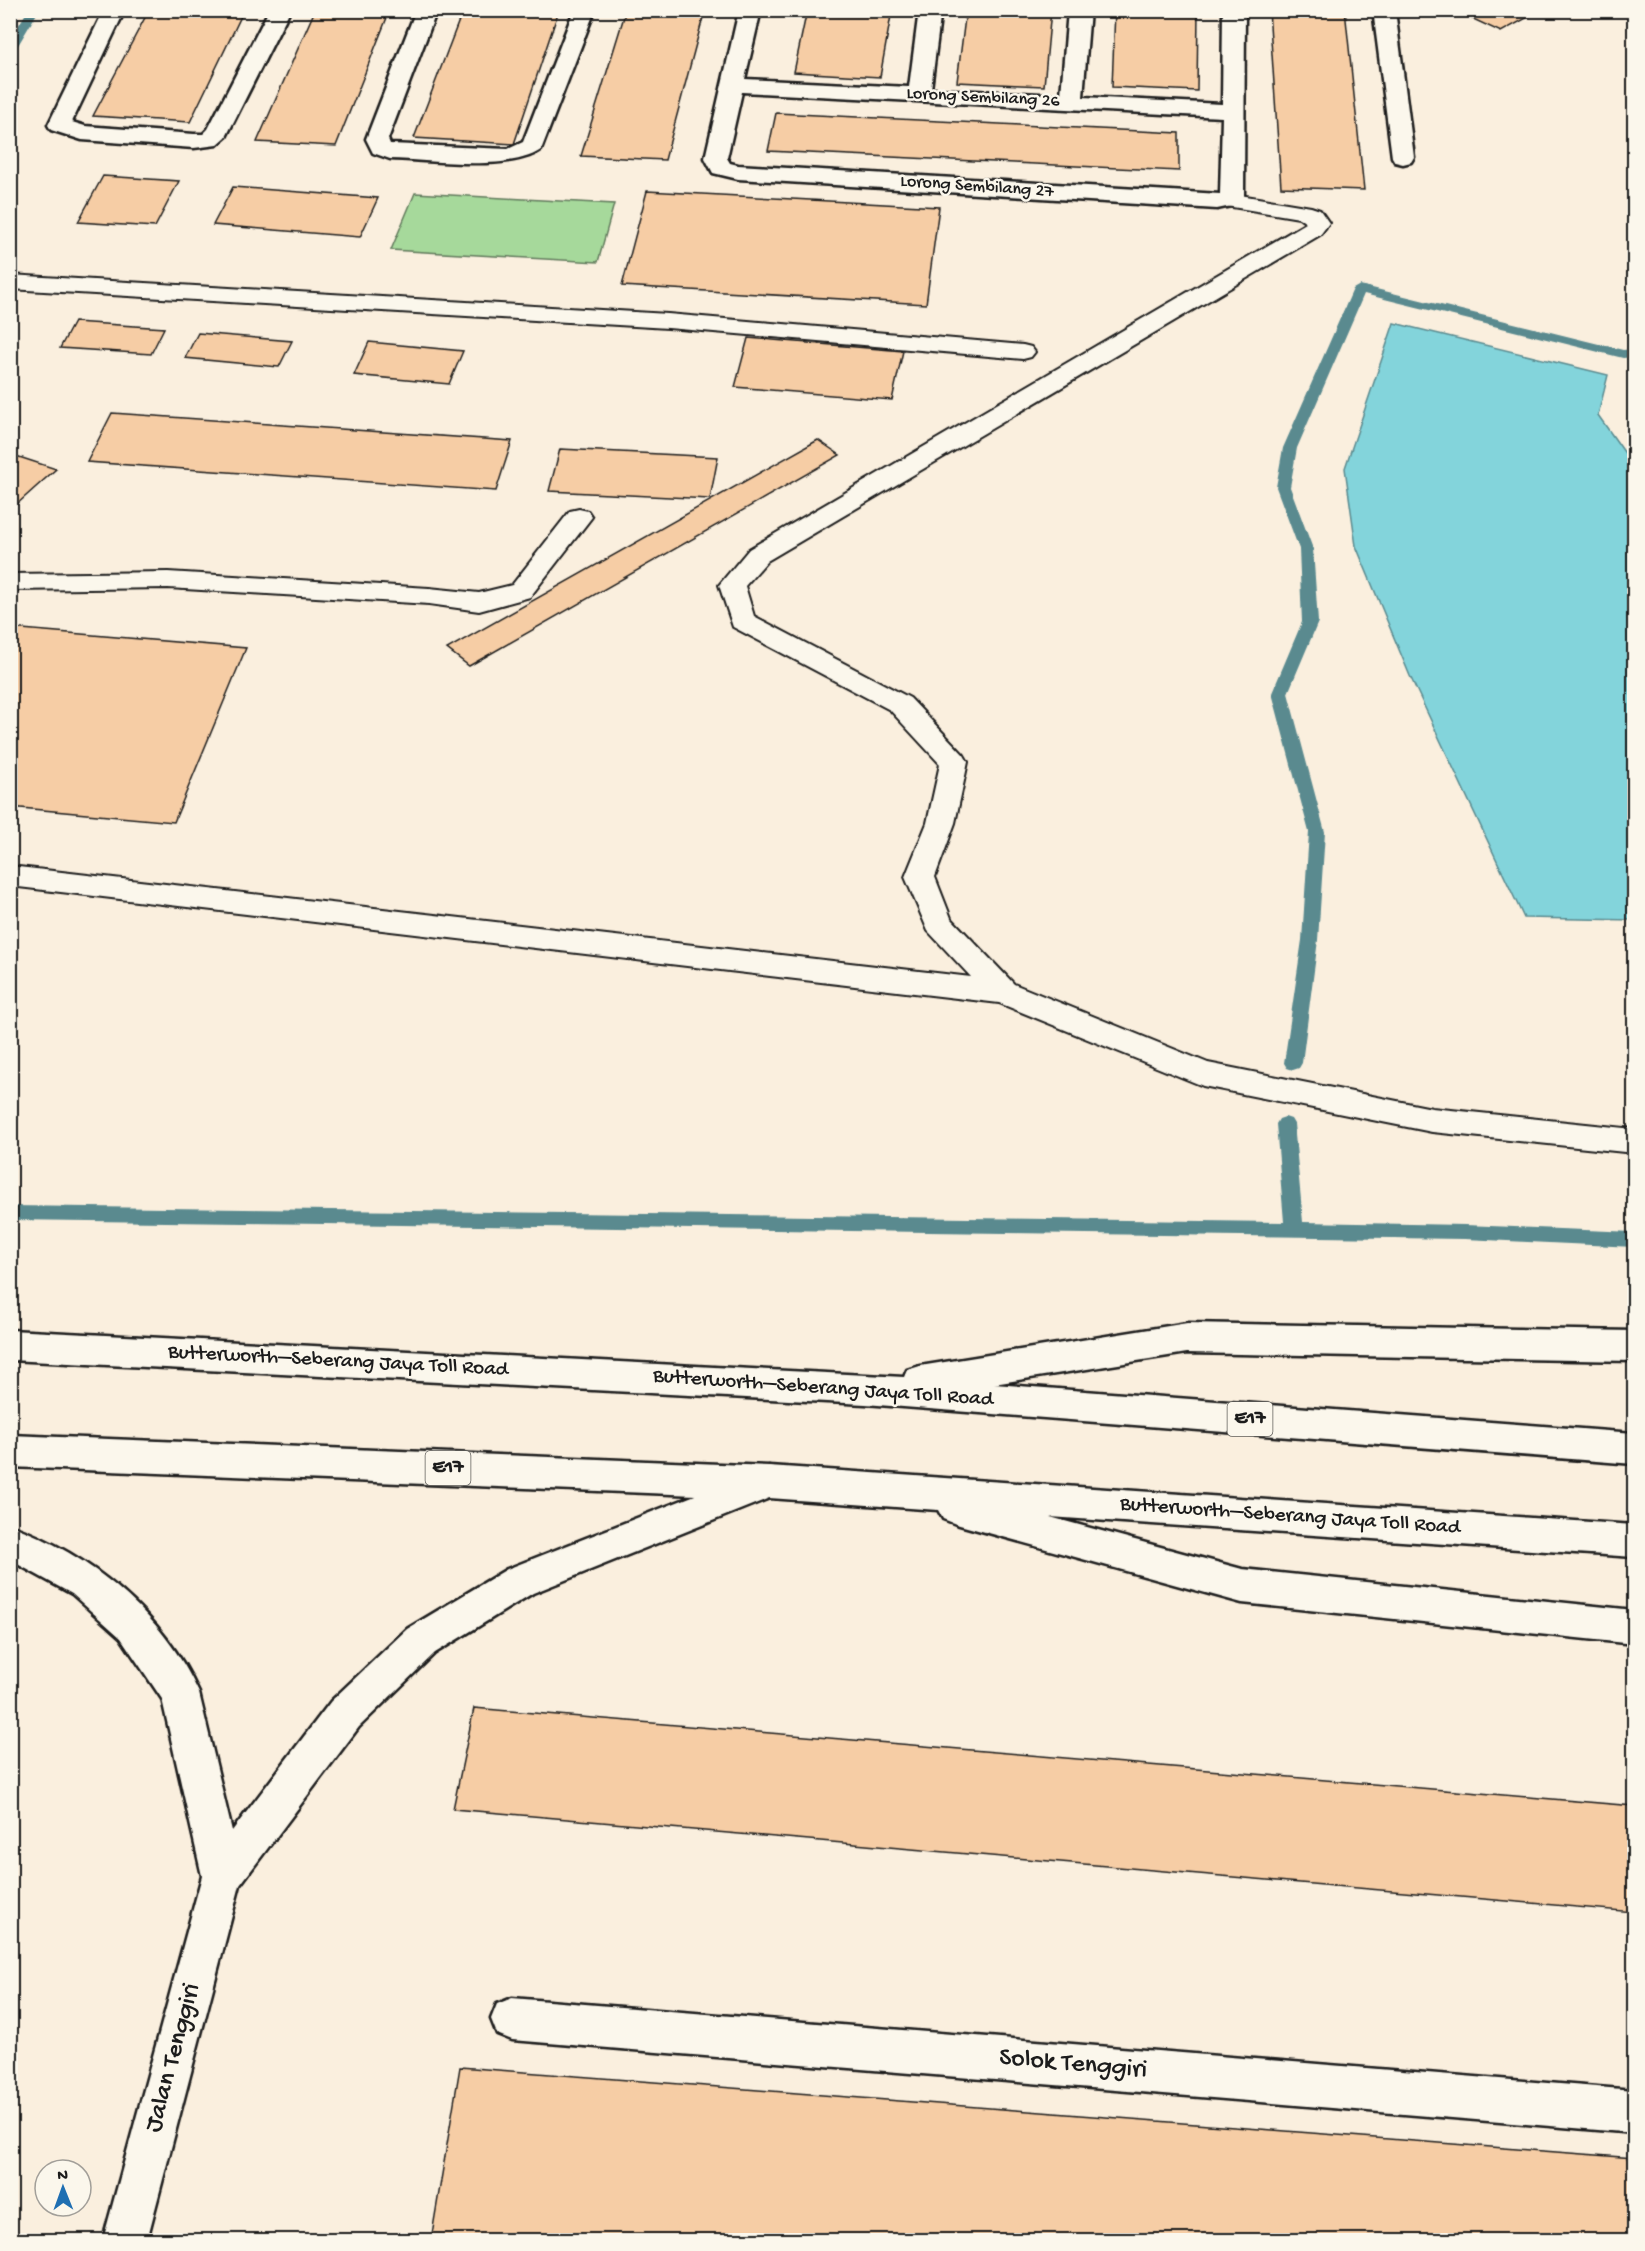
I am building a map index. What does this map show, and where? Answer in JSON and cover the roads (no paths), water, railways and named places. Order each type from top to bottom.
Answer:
[{"type":"main road","points":[[115,10],[59,125],[82,132],[194,141],[209,140],[219,132],[280,10]]},
{"type":"main road","points":[[427,10],[377,139],[381,148],[390,152],[508,156],[523,152],[533,145],[585,10]]},
{"type":"main road","points":[[733,85],[750,10]]},
{"type":"main road","points":[[919,95],[930,10]]},
{"type":"main road","points":[[1071,103],[1079,10]]},
{"type":"main road","points":[[1230,198],[1234,10]]},
{"type":"main road","points":[[1384,10],[1403,157]]},
{"type":"main road","name":"Lorong Sembilang 26","points":[[733,85],[1233,111]]},
{"type":"main road","name":"Lorong Sembilang 27","points":[[733,85],[716,158],[721,168],[738,172],[1217,202],[1230,198]]},
{"type":"main road","points":[[865,1389],[1187,1338],[1635,1346]]},
{"type":"main road","name":"Butterworth–Seberang Jaya Toll Road","points":[[10,1345],[865,1389],[1635,1449]]},
{"type":"main road","name":"Butterworth–Seberang Jaya Toll Road","points":[[10,1450],[769,1482],[1635,1541]]},
{"type":"main road","points":[[222,1876],[345,1714],[422,1641],[520,1581],[769,1482]]},
{"type":"main road","points":[[885,1489],[1242,1586],[1635,1627]]},
{"type":"main road","points":[[10,1541],[85,1582],[135,1626],[180,1693],[222,1876]]},
{"type":"main road","name":"Jalan Tenggiri","points":[[125,2241],[222,1876]]},
{"type":"main road","name":"Solok Tenggiri","points":[[512,2019],[1635,2112]]},
{"type":"lane","points":[[1003,992],[938,922],[920,877],[941,823],[954,762],[900,704],[742,621],[732,585],[758,555],[1312,230],[1318,223],[1312,215],[1303,212],[1230,198]]},
{"type":"lane","points":[[10,282],[668,321],[1023,352]]},
{"type":"lane","points":[[10,582],[168,580],[429,596],[479,602],[521,591],[579,517]]},
{"type":"lane","points":[[10,876],[1003,992],[1203,1074],[1432,1120],[1635,1141]]},
{"type":"water","points":[[1394,323],[1608,375],[1598,415],[1634,466],[1634,920],[1524,918],[1410,676],[1356,546],[1345,468]]},
{"type":"waterway","points":[[10,49],[34,10]]},
{"type":"waterway","points":[[1293,1063],[1310,940],[1317,832],[1280,693],[1310,622],[1306,549],[1283,487],[1290,448],[1360,289],[1623,354],[1634,353]]},
{"type":"waterway","points":[[1285,1124],[1294,1230]]},
{"type":"waterway","points":[[10,1213],[1294,1230]]},
{"type":"waterway","points":[[1294,1230],[1465,1232],[1634,1240]]}]
